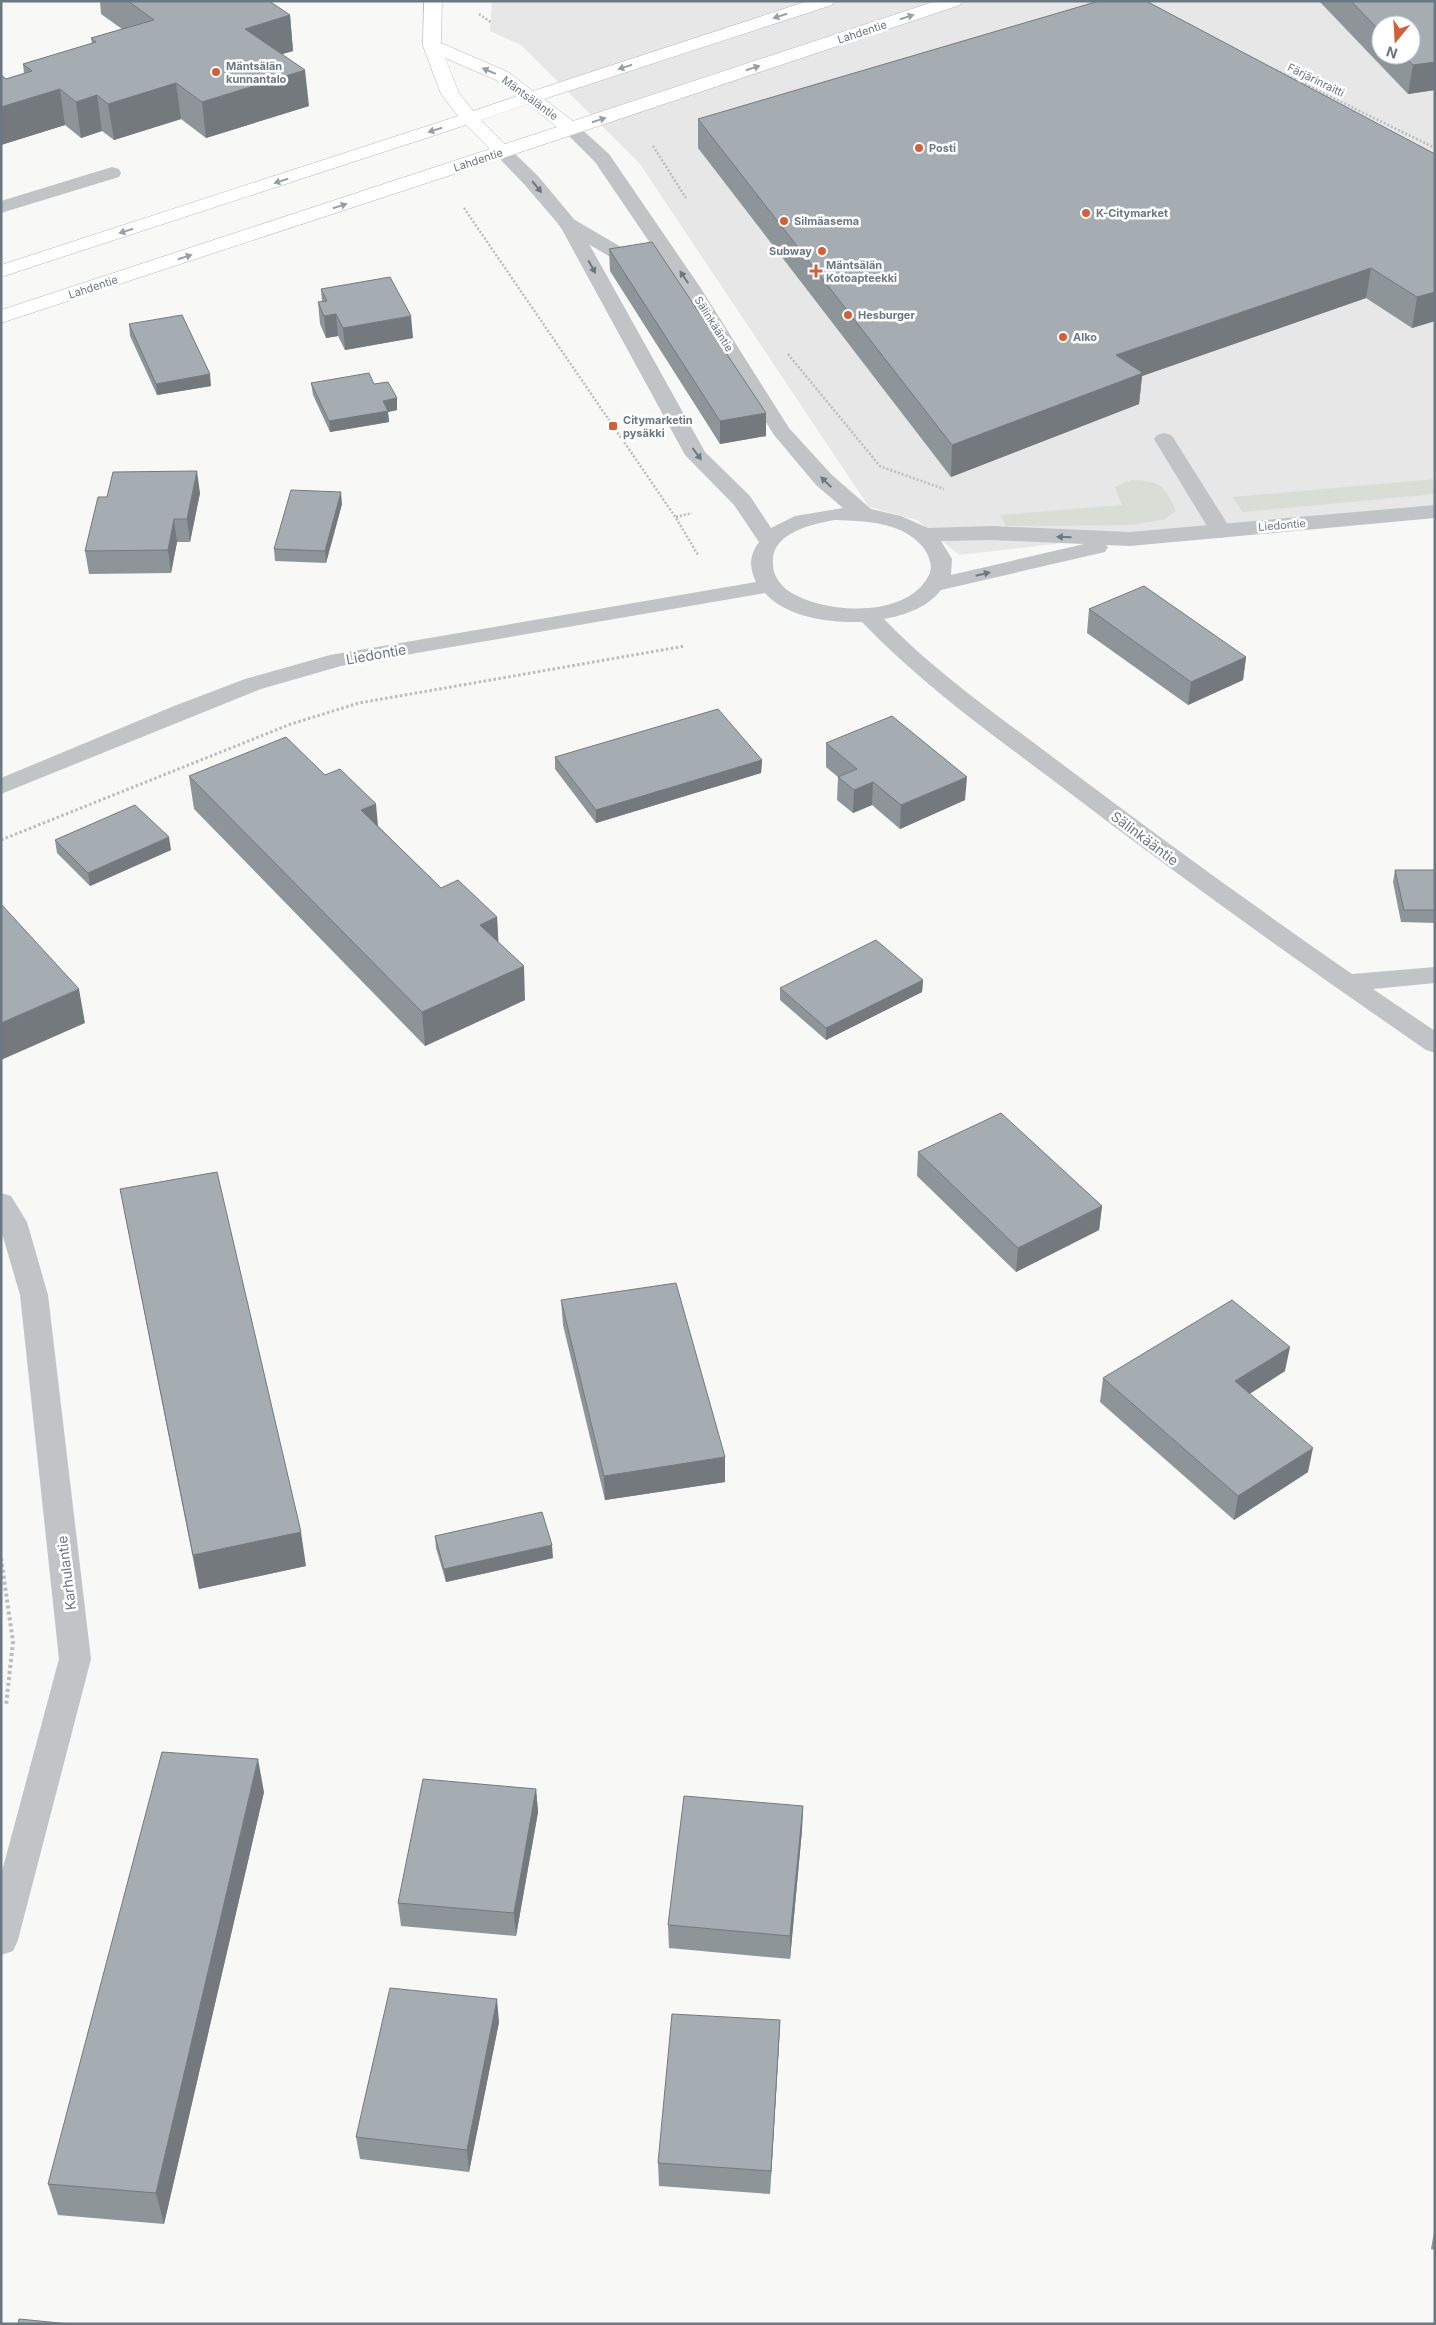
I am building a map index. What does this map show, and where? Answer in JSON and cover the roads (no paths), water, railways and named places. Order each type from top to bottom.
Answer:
[{"type":"main road","points":[[433,1],[432,46],[450,94],[470,119],[503,152]]},
{"type":"main road","points":[[1,271],[826,1]]},
{"type":"main road","name":"Lahdentie","points":[[1,317],[954,1]]},
{"type":"main road","name":"Mäntsäläntie","points":[[432,46],[502,76],[571,129]]},
{"type":"street","name":"Sälinkääntie","points":[[571,129],[602,158],[690,287],[781,431],[824,480],[863,514]]},
{"type":"street","points":[[503,152],[531,180],[568,224],[696,455],[742,501],[769,541]]},
{"type":"street","points":[[1,207],[112,173]]},
{"type":"street","points":[[568,224],[626,258],[632,267]]},
{"type":"street","points":[[1164,439],[1221,531]]},
{"type":"street","name":"Liedontie","points":[[936,585],[1130,540],[1435,511]]},
{"type":"street","points":[[835,514],[863,514],[906,525],[923,535],[935,546],[942,559],[942,572],[936,585],[920,599],[897,610],[868,615],[845,615],[800,606],[783,597],[769,586],[761,571],[760,555],[769,541],[786,528],[808,519],[835,514]]},
{"type":"street","name":"Liedontie","points":[[923,535],[992,533],[1130,540]]},
{"type":"street","name":"Liedontie","points":[[1,787],[182,711],[253,684],[338,660],[769,586]]},
{"type":"street","name":"Sälinkääntie","points":[[868,615],[889,638],[930,674],[1180,866],[1435,1044]]},
{"type":"street","points":[[1346,983],[1435,975]]},
{"type":"street","name":"Karhulantie","points":[[1,1204],[13,1222],[34,1295],[76,1659],[1,1940]]},
{"type":"place","name":"Mäntsälän kunnantalo","points":[[216,72]]},
{"type":"place","name":"Posti","points":[[919,148]]},
{"type":"place","name":"K-Citymarket","points":[[1086,213]]},
{"type":"place","name":"Silmäasema","points":[[784,221]]},
{"type":"place","name":"Subway","points":[[822,251]]},
{"type":"place","name":"Mäntsälän Kotoapteekki","points":[[816,271]]},
{"type":"place","name":"Hesburger","points":[[848,315]]},
{"type":"place","name":"Alko","points":[[1063,337]]},
{"type":"place","name":"Citymarketin pysäkki","points":[[613,426]]}]
